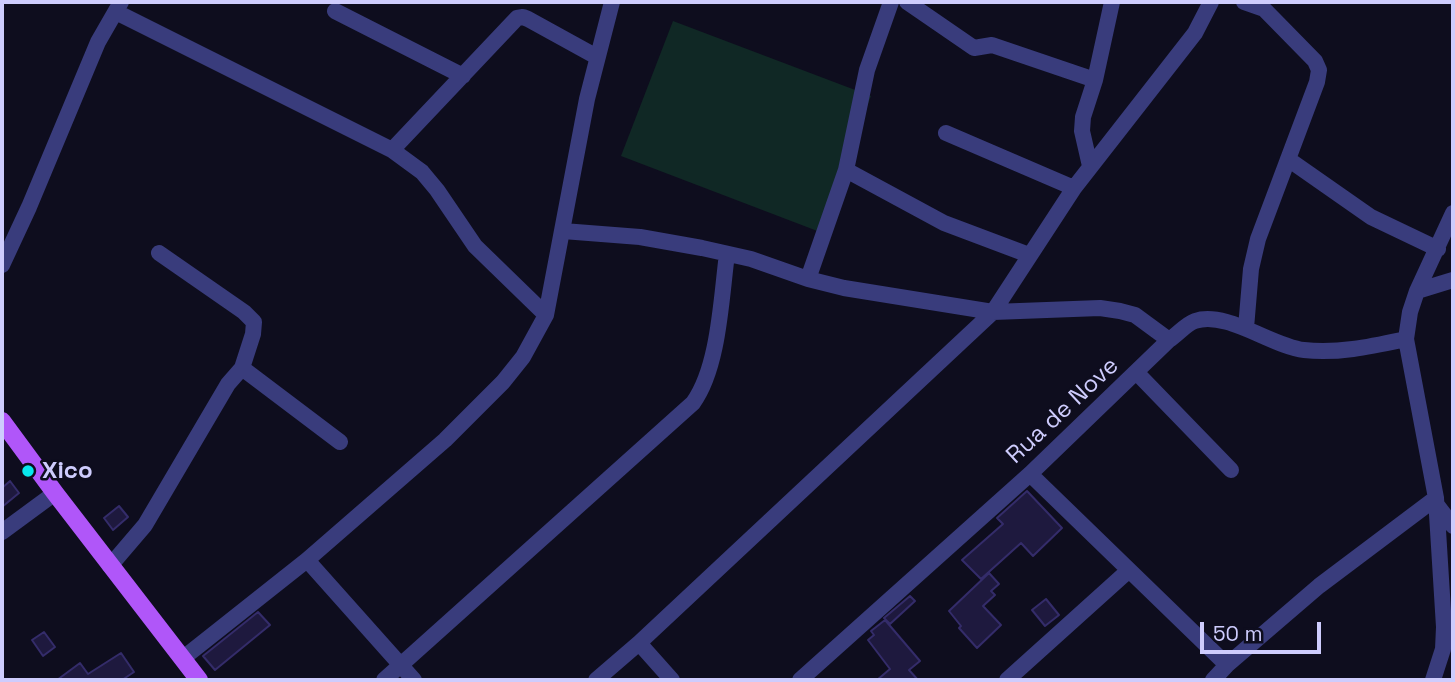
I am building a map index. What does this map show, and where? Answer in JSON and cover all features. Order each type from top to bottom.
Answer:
[{"type":"main road","points":[[2,421],[199,680]]},
{"type":"street","points":[[182,659],[307,560],[445,440],[523,358],[546,315],[579,136],[612,2]]},
{"type":"street","points":[[808,279],[846,170],[867,70],[891,2]]},
{"type":"street","points":[[907,2],[974,48],[992,45],[1095,80]]},
{"type":"street","points":[[1090,166],[1082,131],[1083,117],[1095,80],[1112,2]]},
{"type":"street","points":[[596,680],[993,312],[1074,188],[1195,33],[1210,2]]},
{"type":"street","points":[[1244,2],[1266,5],[1319,69],[1317,82],[1258,239],[1251,269],[1246,328]]},
{"type":"street","points":[[2,265],[98,42],[118,7],[392,150],[422,172],[475,246],[546,315]]},
{"type":"street","points":[[335,11],[463,76]]},
{"type":"street","points":[[392,150],[517,18],[523,17],[597,57]]},
{"type":"street","points":[[946,133],[1074,188]]},
{"type":"street","points":[[1288,159],[1371,217],[1438,249]]},
{"type":"street","points":[[846,170],[944,223],[1029,255]]},
{"type":"street","points":[[1433,680],[1448,650],[1436,502],[1406,339],[1410,312],[1417,291],[1453,213]]},
{"type":"street","points":[[563,231],[640,237],[751,259],[808,279],[844,288],[993,312],[1089,309],[1120,311],[1135,315],[1169,340]]},
{"type":"street","points":[[110,566],[145,525],[228,384],[242,368],[253,334],[254,322],[244,312],[159,253]]},
{"type":"street","points":[[383,680],[693,403],[703,389],[711,368],[727,254]]},
{"type":"street","points":[[1417,291],[1453,280]]},
{"type":"street","name":"Rua de Nove","points":[[800,680],[1030,474],[1169,340],[1194,321],[1209,319],[1246,328],[1288,346],[1310,351],[1339,352],[1406,339]]},
{"type":"street","points":[[242,368],[340,442]]},
{"type":"street","points":[[1137,373],[1231,470]]},
{"type":"street","points":[[1030,474],[1227,666]]},
{"type":"street","points":[[2,532],[55,493]]},
{"type":"street","points":[[1436,502],[1453,526]]},
{"type":"street","points":[[1213,680],[1319,586],[1436,502]]},
{"type":"street","points":[[307,560],[414,680]]},
{"type":"street","points":[[1007,680],[1128,571]]},
{"type":"street","points":[[639,643],[672,680]]},
{"type":"green space","points":[[673,21],[871,96],[820,232],[621,156]]},
{"type":"building","points":[[10,481],[19,493],[2,507],[2,488]]},
{"type":"building","points":[[1027,491],[1062,528],[1033,556],[1021,543],[981,579],[962,560],[1003,524],[997,518]]},
{"type":"building","points":[[119,506],[128,517],[113,530],[104,518]]},
{"type":"building","points":[[989,573],[999,584],[991,591],[995,595],[983,606],[1001,625],[977,648],[959,628],[961,626],[949,611]]},
{"type":"building","points":[[910,596],[915,601],[890,624],[884,618]]},
{"type":"building","points":[[1046,599],[1059,615],[1045,626],[1032,610]]},
{"type":"building","points":[[258,612],[270,625],[215,670],[203,656]]},
{"type":"building","points":[[885,620],[920,661],[909,670],[918,680],[877,680],[890,669],[868,640],[874,635],[871,631]]},
{"type":"building","points":[[44,632],[55,647],[43,656],[32,640]]},
{"type":"building","points":[[121,653],[134,672],[122,680],[57,680],[80,663],[88,674]]},
{"type":"place","name":"Xico","points":[[28,471]]}]
